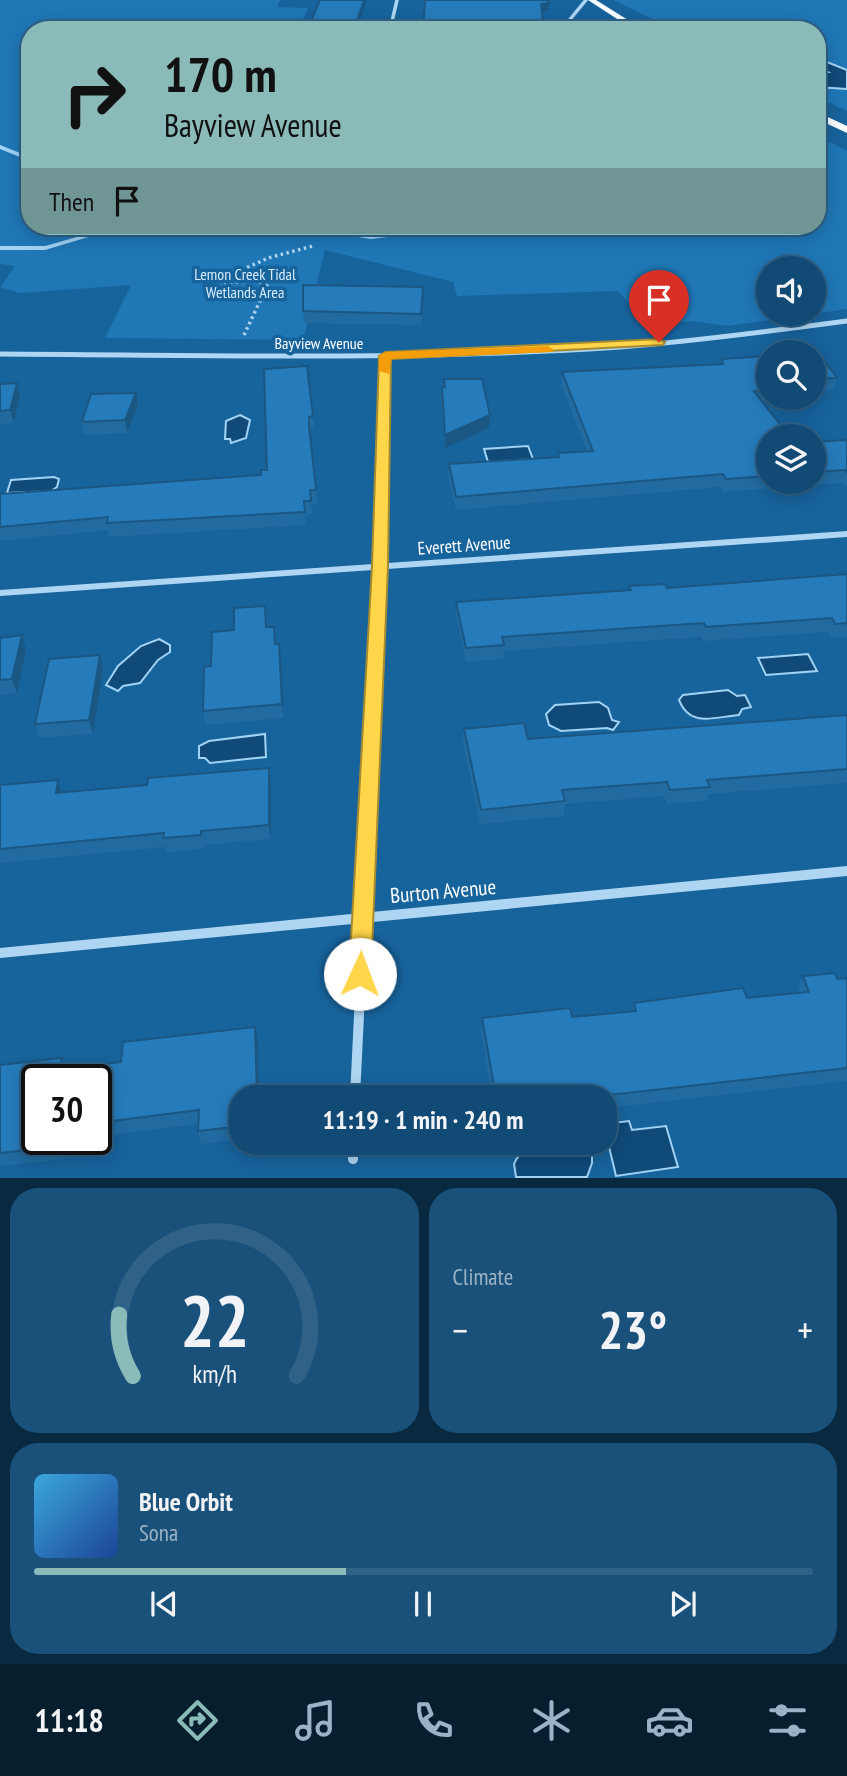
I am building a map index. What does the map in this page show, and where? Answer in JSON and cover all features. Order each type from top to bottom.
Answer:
[{"type":"main road","points":[[591,0],[625,21]]},
{"type":"main road","points":[[826,120],[847,130]]},
{"type":"street","points":[[392,21],[397,0]]},
{"type":"street","points":[[569,21],[586,0]]},
{"type":"street","name":"Bayview Avenue","points":[[0,354],[385,356],[710,339],[847,321]]},
{"type":"street","points":[[355,1085],[380,566],[385,356]]},
{"type":"street","name":"Everett Avenue","points":[[0,593],[847,534]]},
{"type":"street","name":"Burton Avenue","points":[[0,953],[847,871]]},
{"type":"street","points":[[353,1155],[353,1159]]},
{"type":"path","points":[[235,355],[252,313],[264,300],[267,286],[257,281],[220,282],[268,258],[313,246]]},
{"type":"green space","name":"Lemon Creek Tidal Wetlands Area","points":[[0,0],[280,0],[277,7],[308,8],[302,21],[21,21],[21,235],[826,235],[826,140],[847,151],[847,309],[826,312],[826,256],[756,256],[756,322],[728,326],[692,321],[649,326],[618,291],[457,296],[453,282],[325,250],[303,340],[105,338],[131,285],[20,293],[0,287],[15,266],[0,264]]},
{"type":"green space","points":[[614,0],[847,0],[847,111],[826,101],[826,21],[657,21]]},
{"type":"shaded area","points":[[826,62],[847,70],[847,89],[826,88]]},
{"type":"shaded area","points":[[240,415],[250,420],[246,438],[231,443],[230,439],[225,439],[226,421]]},
{"type":"shaded area","points":[[528,446],[533,459],[488,462],[484,449]]},
{"type":"shaded area","points":[[54,477],[59,479],[57,487],[51,491],[7,493],[11,480]]},
{"type":"shaded area","points":[[159,639],[170,645],[170,652],[158,660],[140,683],[123,686],[118,691],[106,685],[118,666],[141,646]]},
{"type":"shaded area","points":[[808,654],[817,671],[766,675],[758,658]]},
{"type":"shaded area","points":[[728,690],[737,696],[745,695],[751,707],[742,709],[739,715],[704,719],[690,714],[679,700],[683,695]]},
{"type":"shaded area","points":[[599,702],[608,708],[612,720],[619,722],[613,730],[607,728],[561,731],[549,725],[546,714],[555,705]]},
{"type":"shaded area","points":[[265,734],[266,757],[210,763],[205,758],[199,758],[199,746],[209,741]]},
{"type":"shaded area","points":[[629,1121],[632,1130],[666,1126],[678,1167],[616,1176],[611,1155],[617,1155],[617,1122]]},
{"type":"shaded area","points":[[521,1155],[592,1155],[587,1177],[516,1177],[516,1160]]},
{"type":"building","points":[[320,0],[364,0],[357,21],[311,21]]},
{"type":"building","points":[[425,0],[548,0],[549,3],[541,4],[543,21],[424,21]]},
{"type":"building","points":[[303,285],[423,287],[421,314],[303,311]]},
{"type":"building","points":[[756,357],[756,410],[769,410],[780,424],[756,424],[756,477],[726,479],[723,474],[456,497],[449,464],[559,457],[558,453],[593,451],[562,372],[723,364],[722,359]]},
{"type":"building","points":[[826,363],[837,378],[826,379]]},
{"type":"building","points":[[307,366],[313,416],[309,417],[309,426],[316,490],[310,490],[311,501],[304,501],[305,512],[107,523],[108,517],[0,527],[0,494],[261,475],[261,470],[267,470],[264,369]]},
{"type":"building","points":[[444,379],[482,379],[490,415],[445,435],[442,387],[445,387]]},
{"type":"building","points":[[17,383],[10,410],[0,411],[0,384]]},
{"type":"building","points":[[136,393],[125,420],[82,422],[91,394]]},
{"type":"building","points":[[847,440],[847,472],[826,471],[826,441]]},
{"type":"building","points":[[847,574],[847,623],[835,624],[832,618],[706,627],[704,623],[502,637],[504,645],[466,648],[456,602],[631,590],[629,586],[665,584],[667,588]]},
{"type":"building","points":[[265,606],[266,627],[274,627],[275,644],[279,644],[282,704],[203,711],[204,667],[211,666],[212,632],[234,630],[234,608]]},
{"type":"building","points":[[22,635],[12,679],[0,680],[0,638]]},
{"type":"building","points":[[100,655],[89,720],[35,724],[49,659]]},
{"type":"building","points":[[847,715],[847,769],[707,780],[710,787],[670,790],[667,782],[562,790],[565,801],[481,810],[464,729],[524,723],[528,739]]},
{"type":"building","points":[[269,768],[269,825],[201,831],[201,835],[163,838],[164,833],[0,849],[0,785],[58,780],[56,793],[147,785],[148,778]]},
{"type":"building","points":[[835,973],[837,979],[847,978],[847,1068],[617,1094],[617,1085],[494,1085],[482,1018],[570,1008],[572,1017],[636,1011],[634,1003],[743,988],[747,998],[809,992],[803,976]]},
{"type":"building","points":[[255,1027],[257,1085],[229,1085],[229,1127],[198,1131],[199,1110],[112,1121],[112,1064],[104,1064],[121,1062],[123,1042]]},
{"type":"building","points":[[62,1058],[61,1064],[21,1064],[21,1151],[0,1153],[0,1065]]},
{"type":"waterway","points":[[0,147],[21,155]]},
{"type":"waterway","points":[[0,248],[45,248],[90,235]]},
{"type":"waterway","points":[[358,235],[387,235]]},
{"type":"slow traffic","points":[[385,371],[385,356],[548,350]]},
{"type":"route","points":[[360,974],[380,566],[385,356],[659,342]]}]
